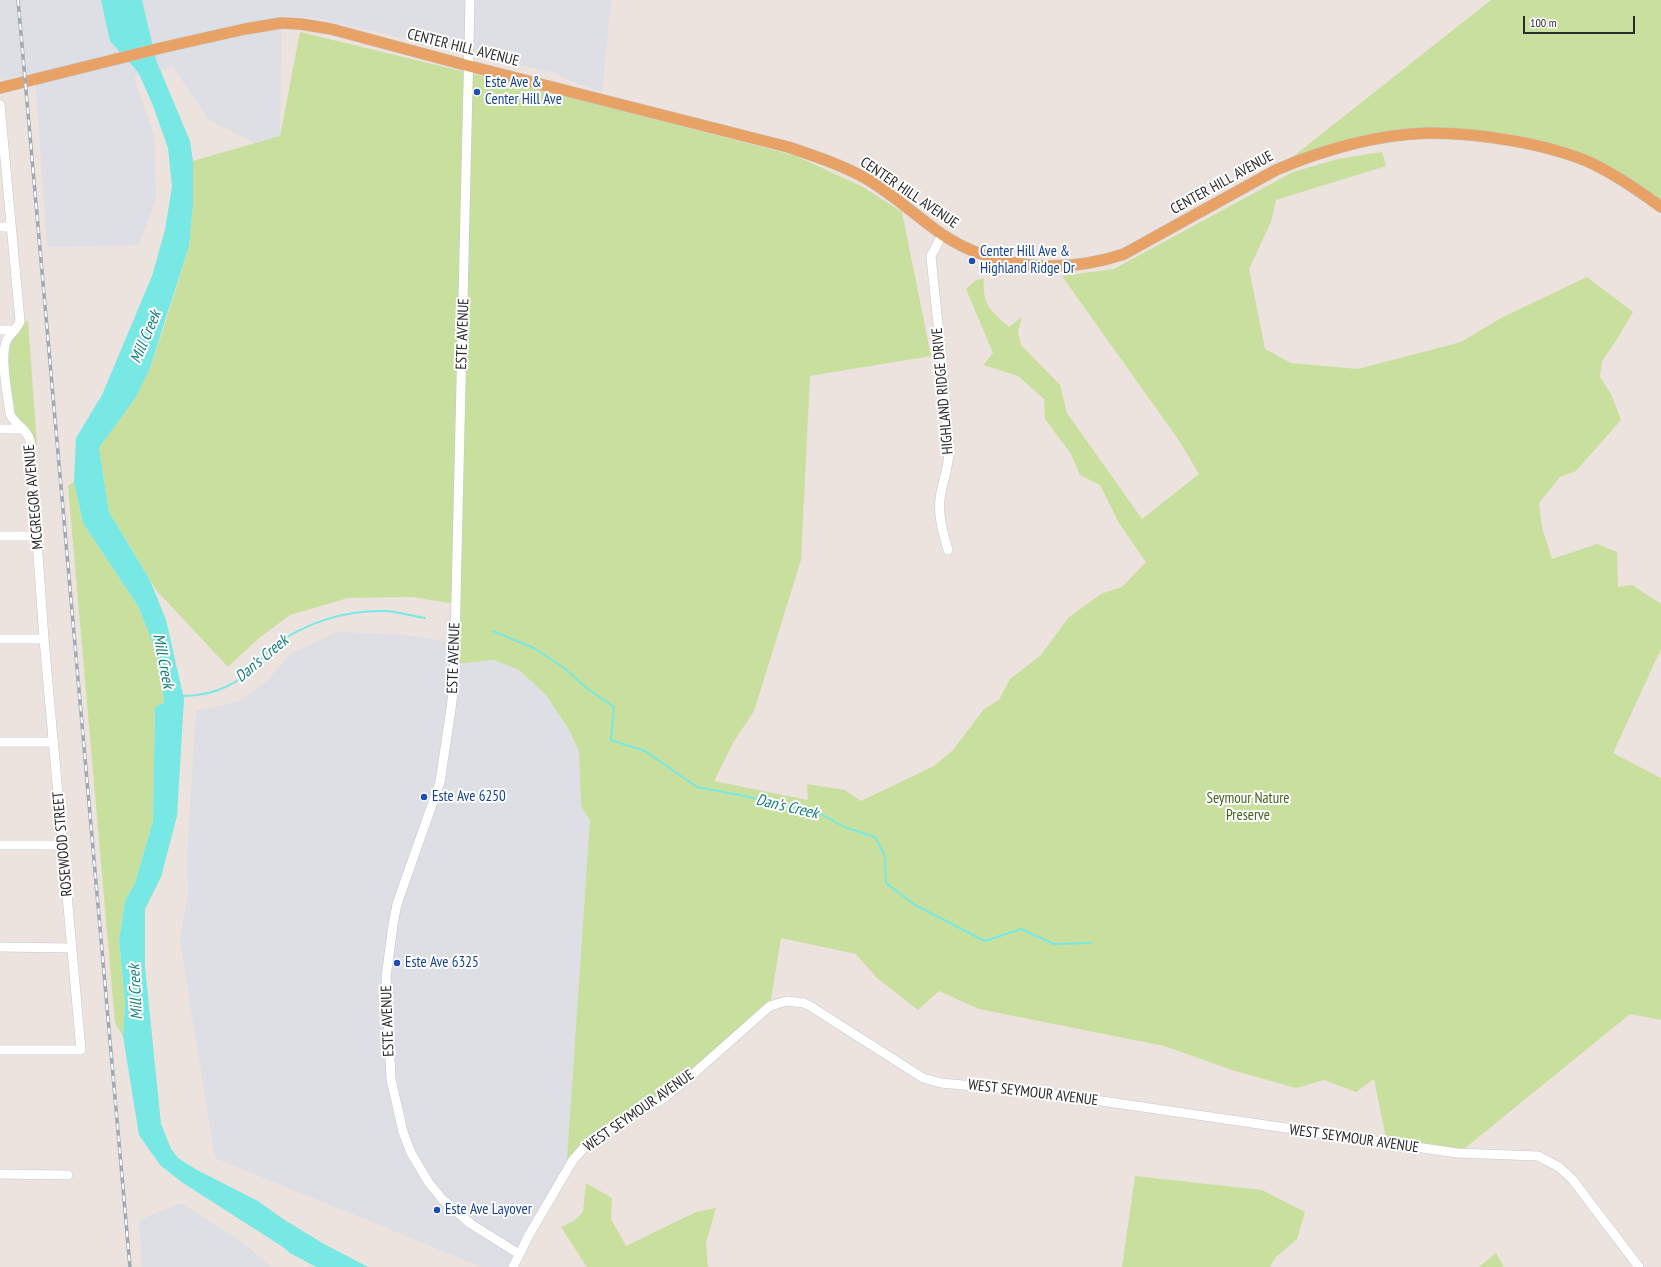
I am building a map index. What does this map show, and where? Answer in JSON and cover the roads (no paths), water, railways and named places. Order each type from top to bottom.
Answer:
[{"type":"main road","name":"CENTER HILL AVENUE","points":[[0,88],[165,46],[258,26],[281,23],[301,24],[331,29],[469,66],[788,147],[825,159],[867,180],[957,244],[977,252],[1017,263],[1059,266],[1090,263],[1108,259],[1137,248],[1276,170],[1295,162],[1314,155],[1372,140],[1429,134],[1510,140],[1569,155],[1608,171],[1661,207]]},
{"type":"street","name":"ESTE AVENUE","points":[[470,0],[454,683],[452,710],[440,782],[397,904],[386,977],[386,1005],[393,1094],[403,1132],[411,1153],[429,1182],[456,1211],[471,1224],[519,1254]]},
{"type":"street","name":"MCGREGOR AVENUE","points":[[0,105],[20,321],[6,344],[4,361],[10,414],[12,419],[29,436],[30,441],[38,536],[44,639]]},
{"type":"street","points":[[0,227],[11,227]]},
{"type":"street","name":"HIGHLAND RIDGE DRIVE","points":[[942,234],[931,256],[946,401],[949,452],[949,465],[944,477],[940,498],[940,522],[948,550]]},
{"type":"street","points":[[0,330],[15,330]]},
{"type":"street","points":[[0,429],[22,429]]},
{"type":"street","points":[[0,536],[38,536]]},
{"type":"street","points":[[0,639],[44,639]]},
{"type":"street","name":"ROSEWOOD STREET","points":[[0,1050],[81,1050],[44,639]]},
{"type":"street","points":[[0,742],[54,742]]},
{"type":"street","points":[[0,845],[63,845]]},
{"type":"street","points":[[0,947],[72,948]]},
{"type":"street","name":"WEST SEYMOUR AVENUE","points":[[512,1267],[573,1160],[589,1142],[600,1134],[664,1098],[770,1006],[787,1001],[804,1003],[810,1006],[923,1078],[932,1081],[1081,1098],[1457,1153],[1538,1156],[1559,1167],[1572,1179],[1639,1267]]},
{"type":"street","points":[[0,1174],[68,1175]]},
{"type":"water","name":"Mill Creek","points":[[101,0],[142,0],[156,60],[190,141],[193,161],[193,206],[189,246],[150,368],[136,397],[99,448],[109,512],[150,580],[166,620],[184,699],[177,816],[161,877],[145,909],[145,967],[161,1124],[171,1149],[178,1158],[197,1170],[258,1201],[283,1219],[324,1244],[368,1267],[316,1267],[290,1253],[183,1183],[160,1165],[139,1135],[123,1036],[125,1002],[119,941],[125,901],[135,883],[153,821],[155,707],[164,703],[158,656],[138,606],[83,523],[74,482],[76,438],[102,395],[152,276],[165,230],[172,186],[168,148],[152,103],[138,72],[110,41]]},
{"type":"waterway","name":"Dan’s Creek","points":[[182,696],[209,693],[234,683],[249,672],[274,646],[299,630],[327,619],[341,615],[371,611],[396,612],[425,618]]},
{"type":"waterway","name":"Dan’s Creek","points":[[493,631],[534,648],[564,668],[588,689],[614,707],[611,740],[645,751],[697,787],[744,796],[821,814],[844,827],[875,837],[885,856],[886,883],[915,905],[985,941],[1021,929],[1054,944],[1091,943]]},
{"type":"railway","points":[[18,0],[130,1267]]},
{"type":"place","name":"Este Ave & Center Hill Ave","points":[[477,92]]},
{"type":"place","name":"Center Hill Ave & Highland Ridge Dr","points":[[972,261]]},
{"type":"place","name":"Este Ave 6250","points":[[424,797]]},
{"type":"place","name":"Este Ave 6325","points":[[397,963]]},
{"type":"place","name":"Este Ave Layover","points":[[437,1210]]},
{"type":"park label","name":"Seymour Nature Preserve","points":[[1248,808]]}]
